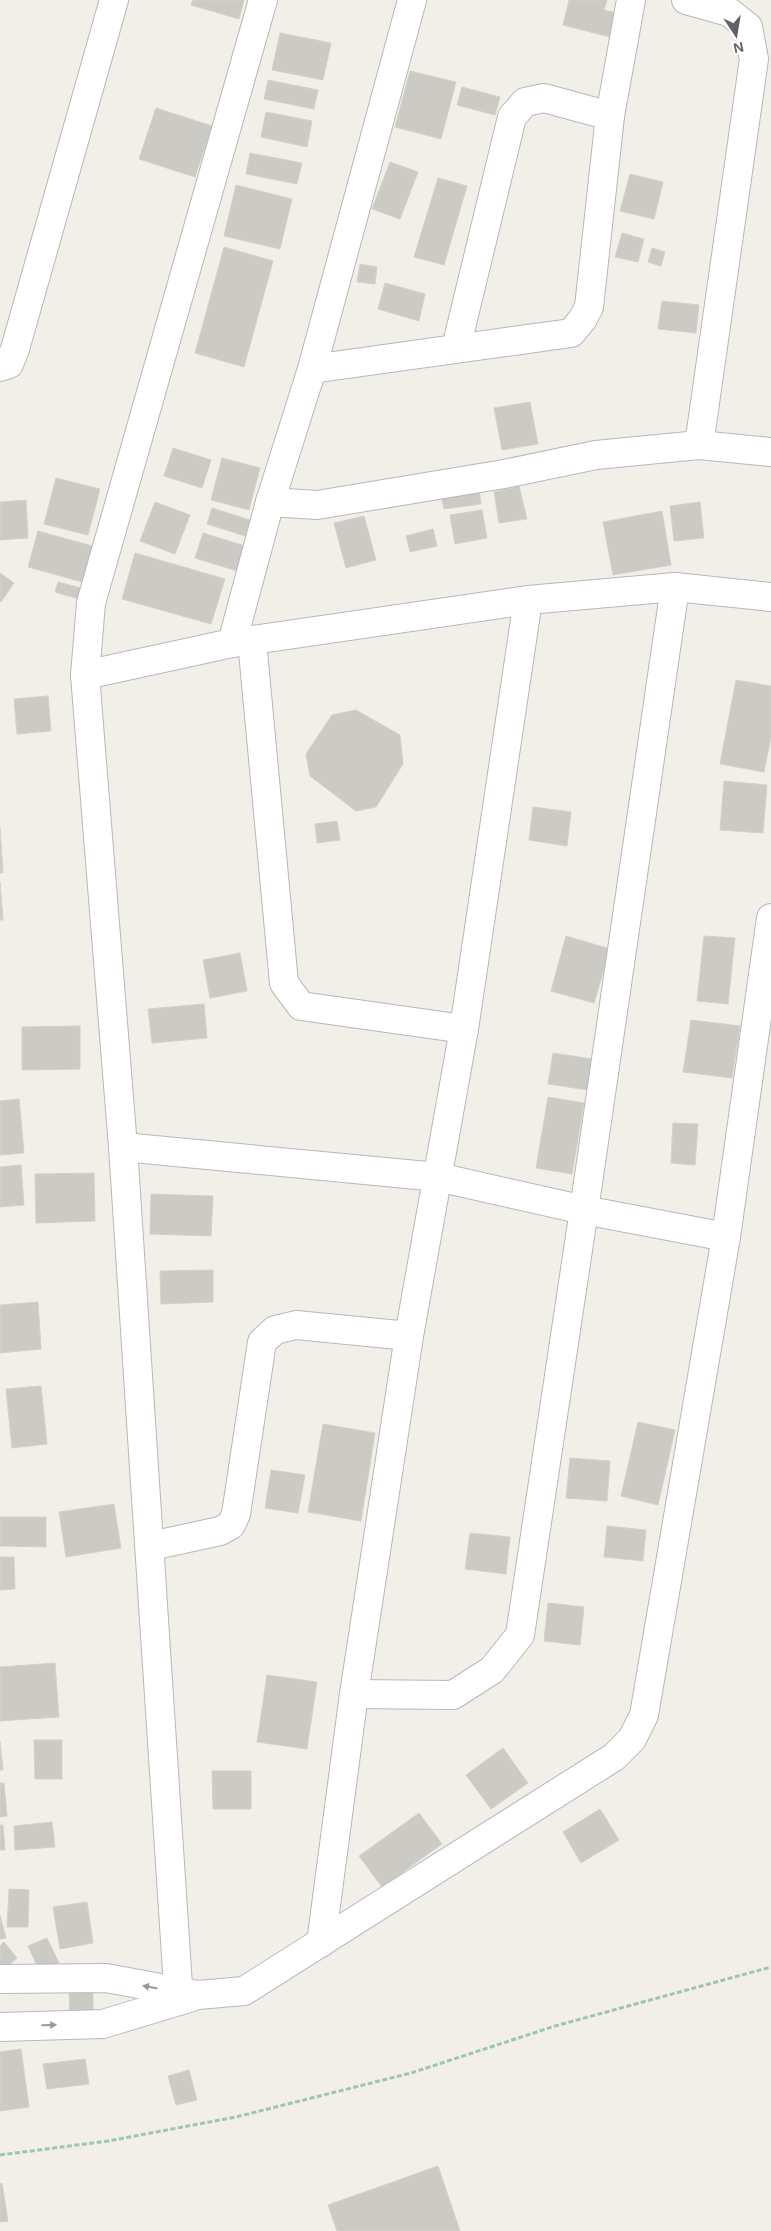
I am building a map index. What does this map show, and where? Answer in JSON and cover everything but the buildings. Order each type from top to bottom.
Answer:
[{"type":"street","points":[[0,367],[9,364],[15,349],[114,0]]},
{"type":"street","points":[[185,1996],[123,1147],[85,675],[92,603],[263,0]]},
{"type":"street","points":[[412,0],[312,369],[270,502],[242,642],[284,983],[301,1006],[464,1029]]},
{"type":"street","points":[[312,369],[571,333],[582,320],[589,307],[610,116],[631,0]]},
{"type":"street","points":[[686,0],[730,12],[748,27],[754,59],[699,445]]},
{"type":"street","points":[[456,348],[512,117],[525,102],[544,98],[610,116]]},
{"type":"street","points":[[270,502],[317,504],[504,474],[596,455],[699,445],[771,452]]},
{"type":"street","points":[[85,675],[242,642],[528,600],[675,587],[771,597]]},
{"type":"street","points":[[354,1694],[453,1695],[492,1670],[520,1635],[675,587]]},
{"type":"street","points":[[321,1943],[354,1694],[409,1336],[464,1029],[528,600]]},
{"type":"street","points":[[0,2027],[104,2024],[185,1996],[244,1991],[614,1757],[632,1739],[644,1715],[726,1237],[771,918]]},
{"type":"street","points":[[123,1147],[438,1177],[584,1210],[726,1237]]},
{"type":"street","points":[[151,1546],[220,1531],[231,1525],[236,1514],[262,1342],[275,1330],[296,1325],[409,1336]]},
{"type":"street","points":[[0,1980],[106,1978],[185,1996]]},
{"type":"path","points":[[0,2155],[108,2141],[236,2116],[411,2073],[555,2026],[771,1967]]}]
